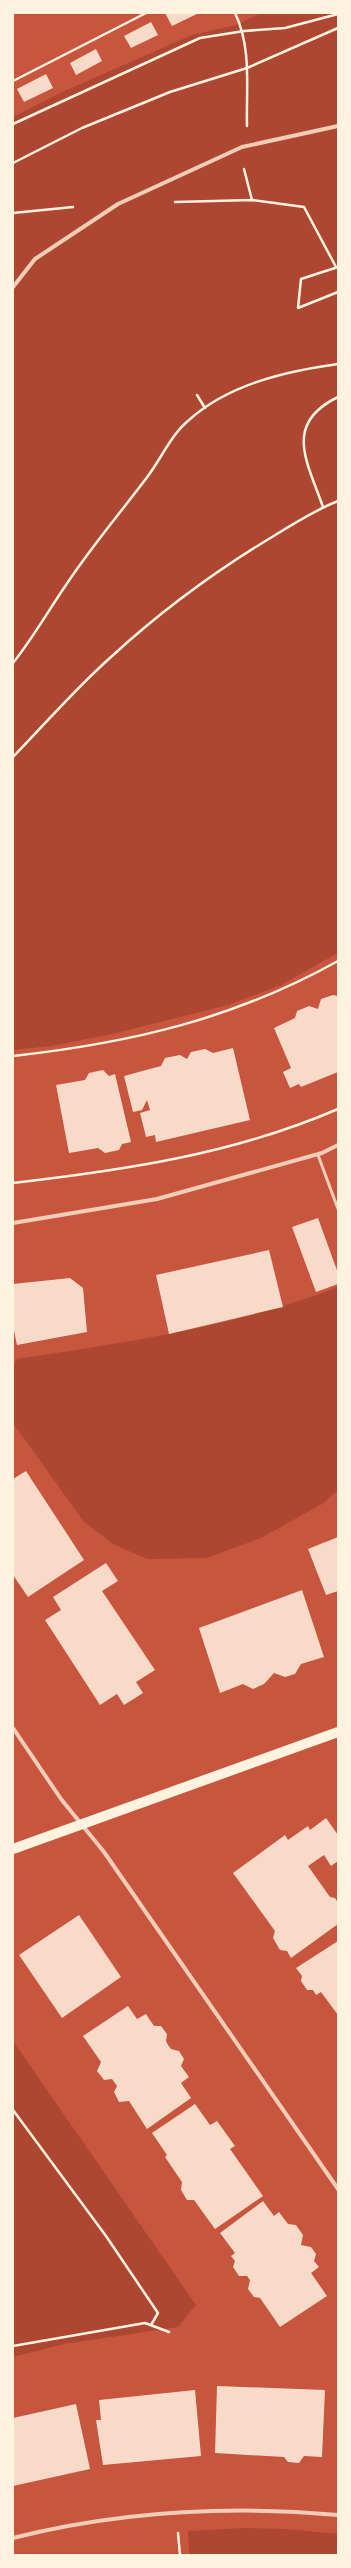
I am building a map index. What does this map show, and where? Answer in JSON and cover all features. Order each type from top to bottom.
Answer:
[{"type":"main road","points":[[13,1849],[81,1823],[338,1732]]},
{"type":"street","points":[[13,287],[35,259],[118,204],[242,147],[338,126]]},
{"type":"street","points":[[13,1224],[157,1199],[318,1155],[338,1145]]},
{"type":"street","points":[[13,1728],[61,1799],[81,1823],[338,2189]]},
{"type":"street","points":[[13,2538],[99,2520],[176,2511],[286,2511],[338,2515]]},
{"type":"lane","points":[[318,1155],[338,1210]]},
{"type":"path","points":[[13,81],[146,13]]},
{"type":"path","points":[[235,13],[244,31],[247,68],[247,134]]},
{"type":"path","points":[[13,124],[200,38],[244,31],[286,28],[338,14]]},
{"type":"path","points":[[13,163],[82,128],[170,92],[247,68],[338,28]]},
{"type":"path","points":[[243,164],[252,200]]},
{"type":"path","points":[[173,202],[252,200],[304,207],[337,267],[301,279],[298,308],[338,292]]},
{"type":"path","points":[[13,213],[118,204]]},
{"type":"path","points":[[13,663],[34,636],[66,584],[155,466],[172,438],[189,420],[205,408],[247,386],[302,369],[338,364]]},
{"type":"path","points":[[197,395],[205,408]]},
{"type":"path","points":[[323,507],[304,453],[302,436],[308,422],[326,403],[338,397]]},
{"type":"path","points":[[13,757],[110,657],[163,613],[227,565],[323,507],[338,501]]},
{"type":"path","points":[[13,1056],[146,1036],[220,1014],[273,993],[338,961]]},
{"type":"path","points":[[13,1183],[173,1161],[224,1149],[304,1124],[338,1109]]},
{"type":"path","points":[[13,2110],[106,2236],[158,2313],[151,2325]]},
{"type":"path","points":[[13,2346],[144,2323],[169,2332]]},
{"type":"shaded area","points":[[261,13],[338,13],[338,953],[281,985],[228,1005],[112,1034],[51,1046],[13,1050],[13,117],[60,93],[192,35],[236,25]]},
{"type":"shaded area","points":[[338,1287],[338,1490],[322,1504],[261,1538],[207,1558],[147,1559],[113,1544],[84,1522],[13,1423],[13,1369],[16,1359],[139,1340],[220,1323],[260,1313]]},
{"type":"shaded area","points":[[13,2041],[196,2305],[178,2327],[64,2344],[13,2357]]},
{"type":"shaded area","points":[[243,2528],[285,2529],[338,2534],[338,2555],[189,2555],[188,2531]]},
{"type":"building","points":[[165,13],[199,13],[172,26]]},
{"type":"building","points":[[151,22],[158,35],[131,48],[124,36]]},
{"type":"building","points":[[96,49],[102,61],[76,75],[70,63]]},
{"type":"building","points":[[46,74],[53,88],[24,102],[17,89]]},
{"type":"building","points":[[333,995],[338,996],[338,1072],[301,1087],[299,1084],[290,1088],[283,1072],[291,1068],[274,1028],[295,1018],[297,1011],[309,1006],[318,1009],[321,999]]},
{"type":"building","points":[[233,1048],[250,1120],[156,1142],[155,1135],[146,1137],[140,1113],[150,1110],[147,1100],[142,1110],[133,1112],[124,1076],[161,1066],[165,1058],[180,1055],[187,1059],[191,1052],[205,1049],[213,1053]]},
{"type":"building","points":[[103,1070],[109,1076],[115,1074],[131,1142],[122,1144],[119,1150],[105,1153],[98,1148],[69,1153],[56,1085],[85,1080],[89,1073]]},
{"type":"building","points":[[318,1218],[338,1273],[338,1284],[316,1292],[292,1227]]},
{"type":"building","points":[[269,1250],[283,1307],[169,1334],[156,1275]]},
{"type":"building","points":[[70,1278],[83,1288],[87,1332],[17,1345],[13,1326],[13,1284]]},
{"type":"building","points":[[26,1471],[84,1560],[28,1597],[13,1575],[13,1479]]},
{"type":"building","points":[[338,1537],[338,1591],[326,1595],[308,1549]]},
{"type":"building","points":[[106,1563],[118,1581],[102,1591],[155,1670],[136,1682],[143,1693],[124,1705],[117,1694],[100,1705],[45,1620],[61,1610],[53,1597]]},
{"type":"building","points":[[302,1590],[324,1657],[301,1664],[295,1674],[285,1677],[274,1673],[264,1684],[253,1689],[243,1684],[220,1693],[199,1628]]},
{"type":"building","points":[[326,1818],[338,1835],[338,1861],[331,1866],[324,1855],[308,1866],[330,1897],[335,1898],[338,1903],[338,1924],[291,1958],[287,1951],[280,1950],[273,1938],[275,1931],[233,1873],[285,1835],[288,1840],[308,1826],[310,1830]]},
{"type":"building","points":[[79,1915],[121,1977],[62,2018],[19,1955]]},
{"type":"building","points":[[338,1941],[338,2015],[321,1992],[316,1995],[313,1990],[307,1990],[301,1981],[302,1976],[296,1968]]},
{"type":"building","points":[[128,2006],[137,2019],[146,2014],[154,2026],[161,2026],[167,2034],[166,2041],[168,2045],[171,2049],[179,2051],[184,2059],[181,2066],[189,2077],[181,2083],[191,2098],[147,2129],[129,2101],[119,2102],[114,2092],[117,2086],[112,2079],[104,2080],[97,2071],[101,2062],[83,2036]]},
{"type":"building","points":[[195,2104],[210,2125],[217,2121],[235,2146],[230,2149],[263,2196],[215,2229],[194,2200],[187,2200],[181,2190],[182,2182],[165,2157],[167,2155],[152,2133]]},
{"type":"building","points":[[263,2201],[274,2216],[279,2212],[288,2224],[296,2225],[303,2235],[301,2245],[311,2247],[316,2254],[314,2261],[319,2267],[311,2273],[327,2296],[280,2327],[260,2298],[254,2297],[248,2289],[250,2280],[247,2276],[239,2276],[233,2267],[235,2261],[231,2256],[235,2253],[220,2233]]},
{"type":"building","points":[[217,2386],[325,2390],[322,2457],[304,2456],[299,2463],[288,2462],[284,2457],[215,2453]]},
{"type":"building","points":[[195,2390],[201,2456],[103,2465],[96,2420],[101,2420],[99,2400]]},
{"type":"building","points":[[76,2404],[90,2469],[13,2486],[13,2418]]}]
